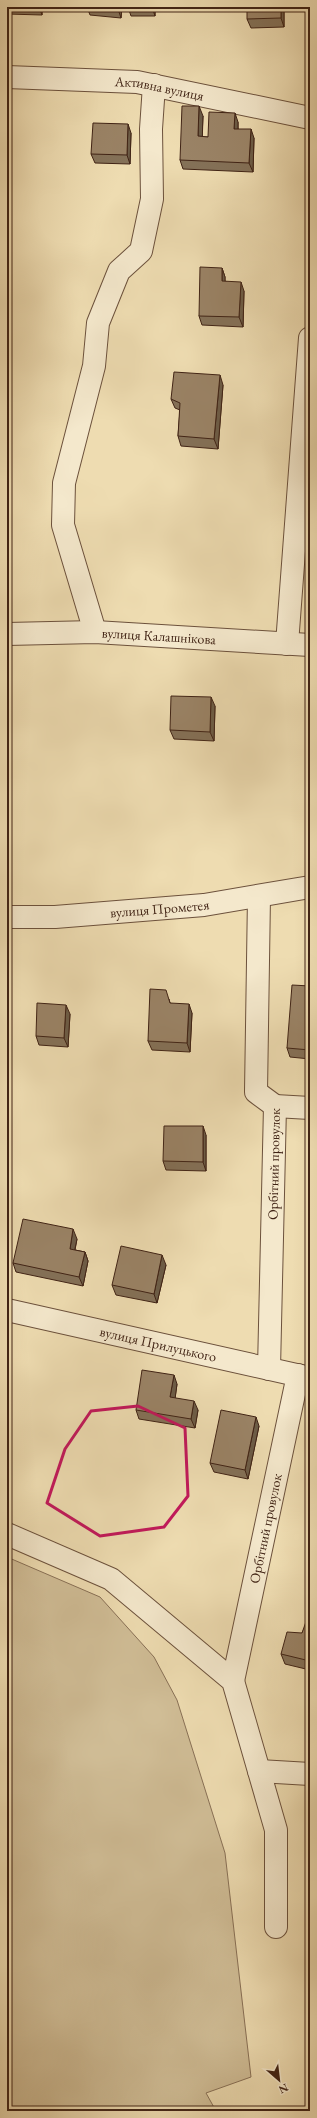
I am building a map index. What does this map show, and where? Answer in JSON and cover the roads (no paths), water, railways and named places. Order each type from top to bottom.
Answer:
[{"type":"street","name":"Активна вулиця","points":[[7,77],[137,82],[310,118]]},
{"type":"street","points":[[94,632],[63,524],[64,483],[94,366],[98,323],[119,271],[141,251],[152,199],[151,128],[154,85]]},
{"type":"street","points":[[288,644],[307,407],[310,338]]},
{"type":"street","name":"вулиця Калашнікова","points":[[7,634],[94,632],[310,645]]},
{"type":"street","name":"вулиця Прометея","points":[[7,917],[55,917],[196,906],[310,887]]},
{"type":"street","name":"Орбітний провулок","points":[[259,896],[256,1092],[274,1106],[269,1369]]},
{"type":"street","points":[[274,1106],[310,1108]]},
{"type":"street","name":"вулиця Прилуцького","points":[[7,1310],[304,1377]]},
{"type":"street","name":"Орбітний провулок","points":[[233,1681],[304,1377]]},
{"type":"street","points":[[7,1534],[111,1579],[233,1681],[276,1830],[276,1927]]},
{"type":"street","points":[[259,1771],[310,1774]]}]
